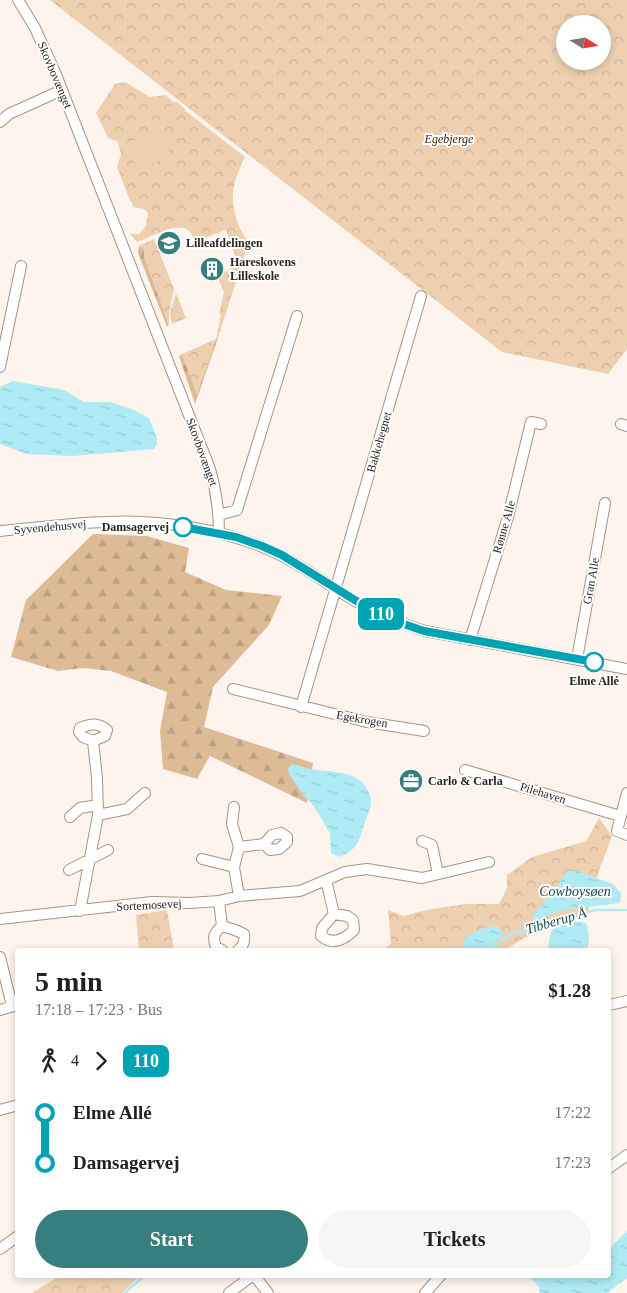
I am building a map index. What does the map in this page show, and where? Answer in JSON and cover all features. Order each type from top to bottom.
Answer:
[{"type":"street","name":"Skovbovænget","points":[[18,0],[35,28],[62,90],[210,469],[217,494],[218,533]]},
{"type":"street","points":[[0,122],[9,114],[62,90]]},
{"type":"street","points":[[0,367],[21,266]]},
{"type":"street","name":"Bakkehegnet","points":[[337,588],[421,296]]},
{"type":"street","points":[[219,515],[237,510],[297,316]]},
{"type":"street","name":"Rønne Alle","points":[[470,640],[508,517],[531,422],[541,424]]},
{"type":"street","name":"Gran Alle","points":[[577,659],[605,503]]},
{"type":"street","name":"Syvendehusvej","points":[[0,531],[107,522],[143,522],[218,533]]},
{"type":"street","points":[[218,533],[236,537],[275,552],[371,610],[424,631],[627,668]]},
{"type":"street","points":[[301,707],[337,588]]},
{"type":"street","name":"Egekrogen","points":[[232,689],[367,722],[424,731]]},
{"type":"street","points":[[80,910],[98,810],[93,741]]},
{"type":"street","name":"Pilehaven","points":[[465,770],[620,816]]},
{"type":"street","points":[[70,817],[80,808],[98,810],[127,809],[145,793]]},
{"type":"street","points":[[627,793],[620,816],[618,832],[627,835]]},
{"type":"street","points":[[234,807],[232,824],[239,847],[234,867],[239,896]]},
{"type":"street","points":[[422,841],[432,844],[438,874]]},
{"type":"street","points":[[239,847],[264,844]]},
{"type":"street","points":[[69,870],[108,850]]},
{"type":"street","points":[[202,859],[234,867]]},
{"type":"street","name":"Sortemosevej","points":[[0,919],[152,902],[190,903],[239,896],[300,891],[345,872],[367,869],[422,878],[489,862]]},
{"type":"street","points":[[326,880],[334,914]]},
{"type":"street","points":[[219,900],[222,926]]},
{"type":"street","points":[[219,948],[216,946],[213,938],[215,932],[222,926]]},
{"type":"street","points":[[222,926],[244,934],[245,940],[242,948]]},
{"type":"street","points":[[0,957],[15,1006],[0,1010]]},
{"type":"street","points":[[611,1005],[627,1001]]},
{"type":"street","points":[[0,1110],[15,1106]]},
{"type":"street","points":[[611,1167],[627,1155]]},
{"type":"street","points":[[0,1249],[15,1238]]},
{"type":"street","points":[[229,1293],[249,1278]]},
{"type":"street","points":[[256,1278],[268,1293]]},
{"type":"street","points":[[425,1293],[438,1278]]},
{"type":"green space","name":"Egebjerge","points":[[50,0],[627,0],[627,349],[608,374],[502,352]]},
{"type":"green space","points":[[125,82],[150,97],[165,95],[245,157],[237,174],[233,199],[236,217],[248,244],[218,338],[216,339],[224,292],[217,275],[239,266],[226,230],[195,242],[190,232],[184,228],[171,229],[137,242],[130,234],[139,234],[146,226],[148,213],[144,209],[134,207],[129,198],[117,167],[121,154],[118,142],[108,138],[96,113],[115,84]]},
{"type":"green space","points":[[176,101],[185,109],[172,124],[162,116]]},
{"type":"green space","points":[[162,131],[171,157],[136,169],[127,143]]},
{"type":"green space","points":[[154,239],[174,289],[169,313],[169,325],[144,256],[144,249],[139,246]]},
{"type":"green space","points":[[139,246],[144,249],[144,256],[169,325],[167,327],[138,253]]},
{"type":"green space","points":[[176,293],[186,318],[172,324],[170,313]]},
{"type":"green space","points":[[218,338],[195,404],[179,356],[182,354],[197,393],[216,339]]},
{"type":"green space","points":[[216,339],[197,394],[182,354]]},
{"type":"green space","points":[[93,534],[147,536],[189,548],[185,572],[226,590],[282,596],[269,625],[213,687],[204,727],[313,763],[307,803],[210,756],[197,779],[163,769],[160,731],[167,692],[111,671],[83,668],[58,671],[11,657],[26,600]]},
{"type":"green space","points":[[599,818],[612,836],[599,871],[587,915],[524,938],[508,948],[386,948],[391,944],[388,910],[404,916],[426,910],[465,904],[499,904],[507,888],[507,875],[532,857],[586,841]]},
{"type":"green space","points":[[167,910],[174,948],[139,948],[136,915]]},
{"type":"green space","points":[[56,1278],[138,1278],[122,1293],[32,1293]]},
{"type":"water","points":[[13,381],[64,390],[84,402],[110,402],[132,409],[149,418],[157,438],[157,444],[154,449],[73,456],[27,454],[0,444],[0,387]]},
{"type":"water","points":[[292,764],[311,769],[348,774],[356,778],[368,790],[371,800],[370,808],[359,840],[351,851],[339,857],[331,853],[330,833],[313,805],[304,796],[289,774],[288,768]]},
{"type":"water","name":"Cowboysøen","points":[[575,870],[613,884],[621,893],[620,903],[565,910],[544,917],[536,922],[531,919],[567,871]]},
{"type":"water","points":[[573,922],[587,924],[589,940],[587,948],[548,948],[551,932],[559,925]]},
{"type":"water","points":[[493,926],[499,928],[504,934],[491,948],[463,948],[462,943],[471,934]]},
{"type":"water","points":[[627,1231],[627,1278],[607,1293],[539,1293],[540,1288],[531,1278],[611,1278],[611,1247]]},
{"type":"waterway","name":"Tibberup Å","points":[[493,948],[509,935],[570,915],[596,910],[627,910]]},
{"type":"waterway","name":"Tibberup Å","points":[[125,1293],[142,1278]]},
{"type":"bus line","name":"110","points":[[183,527],[236,537],[262,546],[282,555],[371,610],[424,631],[594,662]]},
{"type":"place","name":"Lilleafdelingen","points":[[169,243]]},
{"type":"place","name":"Hareskovens Lilleskole","points":[[212,269]]},
{"type":"place","name":"Damsagervej","points":[[183,527]]},
{"type":"place","name":"Elme Allé","points":[[594,662]]},
{"type":"place","name":"Carlo & Carla","points":[[411,781]]}]
